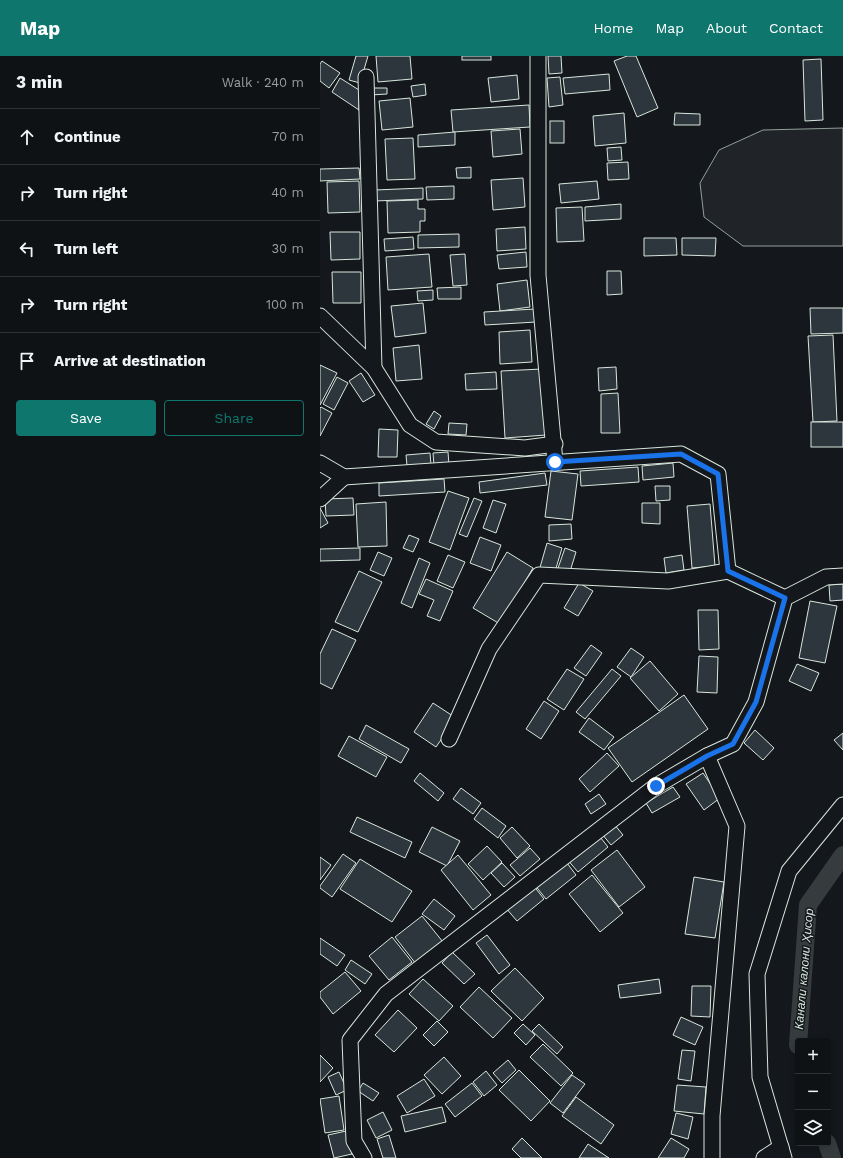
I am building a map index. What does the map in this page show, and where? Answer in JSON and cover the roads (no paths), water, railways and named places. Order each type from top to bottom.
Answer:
[{"type":"street","points":[[538,56],[538,275],[555,444],[555,462]]},
{"type":"street","points":[[366,77],[374,368]]},
{"type":"street","points":[[320,316],[374,368],[410,425],[436,442],[525,448],[555,444]]},
{"type":"street","points":[[320,463],[344,477],[681,454],[718,474],[728,571]]},
{"type":"street","points":[[320,499],[344,477]]},
{"type":"street","points":[[448,739],[490,649],[539,575],[668,581],[728,571],[785,598]]},
{"type":"street","points":[[364,1158],[354,1141],[350,1040],[386,994],[656,786],[707,756],[733,744],[756,702],[785,598],[826,577],[843,576]]},
{"type":"street","points":[[707,756],[737,826],[712,1116],[712,1158]]},
{"type":"street","points":[[764,1158],[782,1152],[760,1077],[757,974],[789,871],[843,805]]},
{"type":"waterway","name":"Канали калони Ҳисор","points":[[798,1038],[808,905],[843,855]]},
{"type":"waterway","name":"Канали калони Ҳисор","points":[[828,1146],[832,1158]]}]
